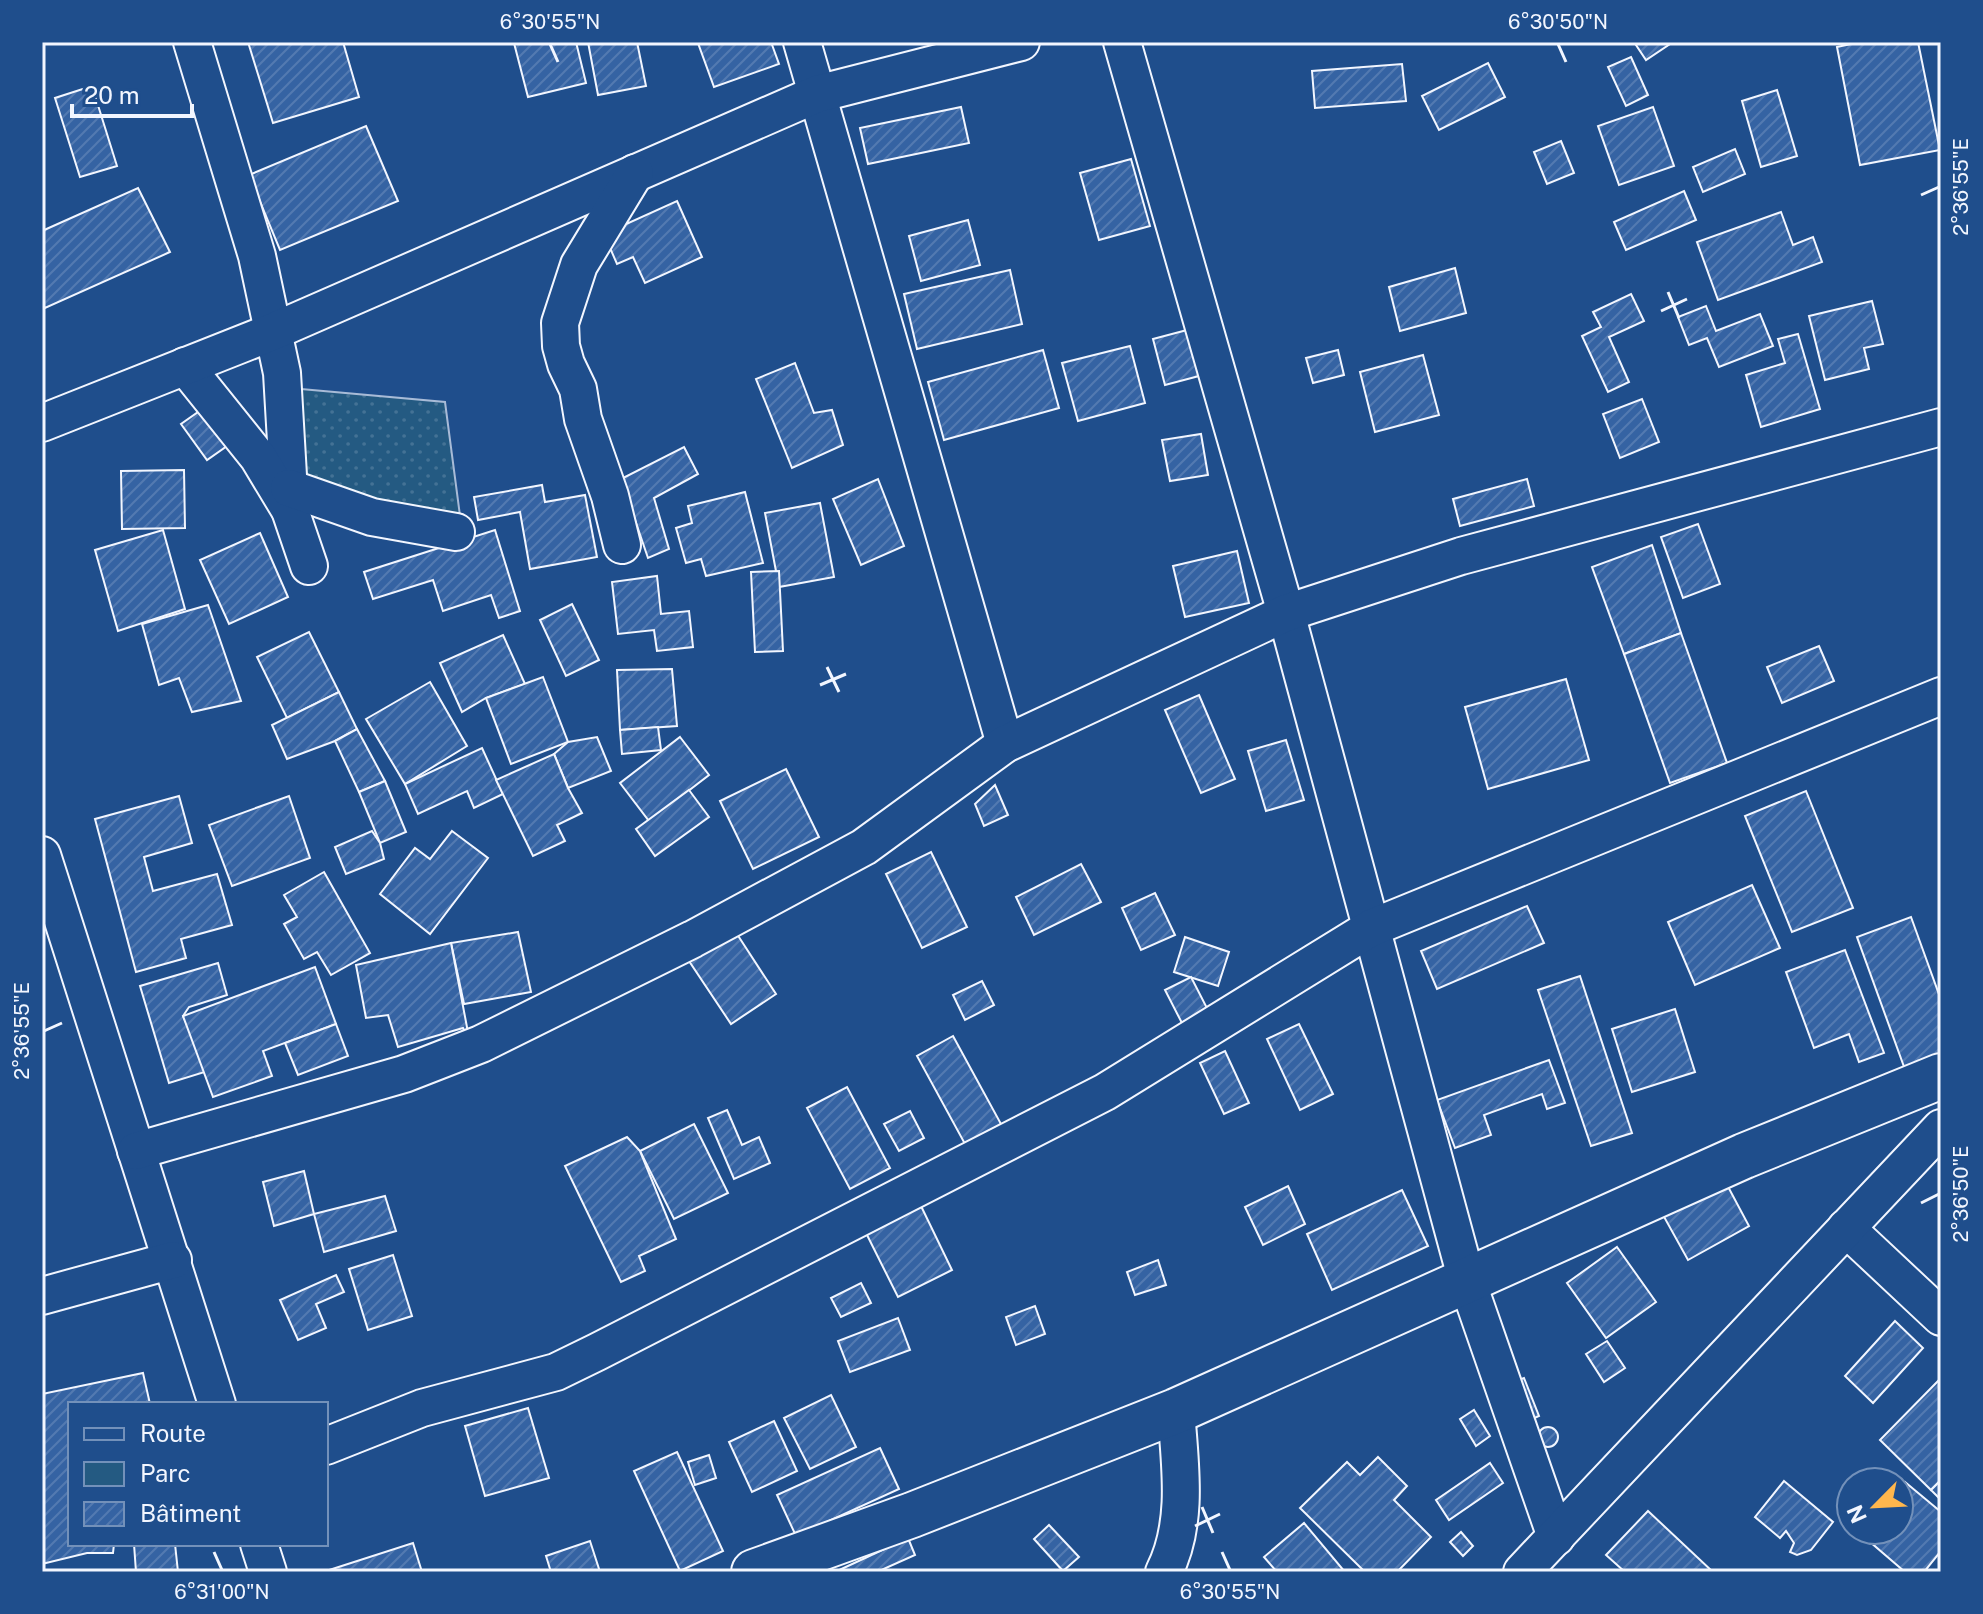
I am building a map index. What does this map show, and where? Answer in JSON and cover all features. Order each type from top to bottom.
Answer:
[{"type":"street","points":[[192,42],[257,256],[282,373],[289,499],[309,566]]},
{"type":"street","points":[[802,42],[1005,744]]},
{"type":"street","points":[[42,423],[272,332],[817,94],[1021,42]]},
{"type":"street","points":[[1122,42],[1286,613],[1467,1281],[1556,1537]]},
{"type":"street","points":[[622,545],[610,496],[583,419],[578,389],[566,364],[560,323],[579,265],[635,173]]},
{"type":"street","points":[[185,366],[289,499],[456,532]]},
{"type":"street","points":[[136,1151],[404,1074],[481,1044],[693,939],[864,847],[1005,744],[1286,613],[1461,556],[1941,427]]},
{"type":"street","points":[[328,1445],[422,1408],[556,1372],[597,1352],[1105,1092],[1371,928],[1941,696]]},
{"type":"street","points":[[42,855],[216,1402]]},
{"type":"street","points":[[754,1572],[912,1515],[1176,1411],[1744,1156],[1941,1076]]},
{"type":"street","points":[[1522,1572],[1941,1128]]},
{"type":"street","points":[[1846,1228],[1941,1317]]},
{"type":"street","points":[[42,1296],[173,1260]]},
{"type":"street","points":[[1164,1572],[1180,1526],[1176,1411]]},
{"type":"street","points":[[260,1546],[268,1572]]},
{"type":"green space","points":[[301,389],[445,402],[464,546],[293,501]]},
{"type":"building","points":[[248,42],[343,42],[359,97],[273,123]]},
{"type":"building","points":[[576,42],[586,83],[528,97],[514,43]]},
{"type":"building","points":[[588,42],[637,42],[646,86],[598,95]]},
{"type":"building","points":[[771,42],[779,64],[714,87],[698,43]]},
{"type":"building","points":[[1634,42],[1673,42],[1646,60]]},
{"type":"building","points":[[1860,42],[1918,42],[1940,150],[1860,165],[1837,47]]},
{"type":"building","points":[[1631,57],[1648,95],[1626,106],[1608,67]]},
{"type":"building","points":[[1488,63],[1505,97],[1439,130],[1422,96]]},
{"type":"building","points":[[1402,64],[1406,101],[1315,108],[1312,71]]},
{"type":"building","points":[[92,86],[117,166],[80,177],[55,98]]},
{"type":"building","points":[[1777,90],[1797,156],[1761,167],[1742,101]]},
{"type":"building","points":[[961,107],[969,143],[868,164],[860,128]]},
{"type":"building","points":[[1653,107],[1674,166],[1619,185],[1598,126]]},
{"type":"building","points":[[366,126],[398,201],[280,250],[249,175]]},
{"type":"building","points":[[1561,141],[1574,173],[1547,184],[1534,152]]},
{"type":"building","points":[[1735,149],[1745,174],[1703,192],[1693,167]]},
{"type":"building","points":[[1131,159],[1150,226],[1099,240],[1080,173]]},
{"type":"building","points":[[138,188],[170,252],[45,308],[42,302],[42,231]]},
{"type":"building","points":[[1684,191],[1696,220],[1626,250],[1614,222]]},
{"type":"building","points":[[677,201],[702,257],[645,283],[633,257],[617,264],[604,234]]},
{"type":"building","points":[[1781,212],[1793,245],[1813,237],[1822,262],[1718,300],[1697,242]]},
{"type":"building","points":[[968,220],[980,265],[921,281],[909,236]]},
{"type":"building","points":[[1455,268],[1466,313],[1400,331],[1389,287]]},
{"type":"building","points":[[1010,270],[1022,324],[917,349],[904,294]]},
{"type":"building","points":[[1631,294],[1644,321],[1609,337],[1629,382],[1608,392],[1582,336],[1601,327],[1593,312]]},
{"type":"building","points":[[1872,301],[1883,344],[1864,348],[1869,369],[1825,380],[1809,316]]},
{"type":"building","points":[[1706,306],[1716,331],[1760,314],[1773,346],[1719,367],[1707,338],[1689,345],[1678,317]]},
{"type":"building","points":[[1187,330],[1199,376],[1165,385],[1153,339]]},
{"type":"building","points":[[1798,334],[1820,409],[1761,427],[1746,375],[1785,363],[1778,339]]},
{"type":"building","points":[[1130,346],[1145,403],[1078,421],[1062,363]]},
{"type":"building","points":[[1043,350],[1059,408],[944,440],[928,382]]},
{"type":"building","points":[[1338,350],[1344,375],[1313,383],[1306,358]]},
{"type":"building","points":[[1423,355],[1439,415],[1375,432],[1360,372]]},
{"type":"building","points":[[795,363],[814,413],[832,410],[843,445],[792,468],[756,379]]},
{"type":"building","points":[[1642,399],[1659,442],[1620,458],[1603,414]]},
{"type":"building","points":[[201,410],[227,446],[207,460],[181,424]]},
{"type":"building","points":[[1201,434],[1208,475],[1170,481],[1162,440]]},
{"type":"building","points":[[684,447],[698,474],[654,498],[669,549],[648,558],[621,479]]},
{"type":"building","points":[[184,470],[185,528],[122,529],[121,471]]},
{"type":"building","points":[[878,479],[904,546],[861,565],[833,499]]},
{"type":"building","points":[[1527,479],[1534,506],[1460,526],[1453,499]]},
{"type":"building","points":[[542,485],[545,502],[585,495],[597,557],[530,569],[520,512],[478,520],[474,497]]},
{"type":"building","points":[[745,492],[763,563],[706,576],[701,559],[686,563],[676,528],[692,523],[688,506]]},
{"type":"building","points":[[820,503],[834,577],[779,587],[765,513]]},
{"type":"building","points":[[1698,524],[1720,584],[1683,598],[1661,537]]},
{"type":"building","points":[[163,530],[185,609],[118,631],[95,550]]},
{"type":"building","points":[[495,530],[520,611],[499,618],[491,595],[443,611],[433,580],[373,599],[364,572]]},
{"type":"building","points":[[260,533],[288,597],[229,624],[200,560]]},
{"type":"building","points":[[1652,545],[1681,633],[1624,654],[1592,567]]},
{"type":"building","points":[[1237,551],[1249,603],[1185,617],[1173,566]]},
{"type":"building","points":[[779,571],[783,651],[755,652],[751,572]]},
{"type":"building","points":[[657,576],[661,614],[689,611],[693,647],[657,651],[654,630],[618,634],[612,582]]},
{"type":"building","points":[[572,604],[599,660],[566,676],[540,620]]},
{"type":"building","points":[[208,605],[241,701],[192,712],[179,678],[159,685],[142,624]]},
{"type":"building","points":[[309,632],[339,692],[287,718],[257,657]]},
{"type":"building","points":[[1681,633],[1727,763],[1670,783],[1624,654]]},
{"type":"building","points":[[503,635],[525,684],[486,698],[462,712],[440,663]]},
{"type":"building","points":[[1819,646],[1834,681],[1782,703],[1767,667]]},
{"type":"building","points":[[672,669],[677,726],[620,730],[617,670]]},
{"type":"building","points":[[543,677],[568,742],[511,764],[486,698]]},
{"type":"building","points":[[1566,679],[1589,760],[1488,789],[1465,707]]},
{"type":"building","points":[[430,682],[467,746],[405,784],[366,719]]},
{"type":"building","points":[[339,692],[357,729],[287,759],[272,725]]},
{"type":"building","points":[[1199,695],[1235,779],[1201,793],[1165,710]]},
{"type":"building","points":[[658,727],[661,750],[622,754],[620,730]]},
{"type":"building","points":[[357,729],[385,781],[359,792],[335,741]]},
{"type":"building","points":[[597,737],[611,771],[568,788],[554,754],[568,742]]},
{"type":"building","points":[[680,737],[709,775],[649,821],[620,783]]},
{"type":"building","points":[[1286,740],[1304,800],[1266,811],[1248,751]]},
{"type":"building","points":[[482,748],[503,794],[474,808],[467,791],[418,814],[405,784]]},
{"type":"building","points":[[554,754],[582,813],[557,825],[565,841],[533,856],[496,780]]},
{"type":"building","points":[[786,769],[819,837],[753,869],[720,801]]},
{"type":"building","points":[[385,781],[406,832],[380,843],[359,792]]},
{"type":"building","points":[[995,785],[1008,815],[984,826],[975,804]]},
{"type":"building","points":[[689,790],[709,817],[655,856],[636,829]]},
{"type":"building","points":[[1806,791],[1853,908],[1792,932],[1745,816]]},
{"type":"building","points":[[179,796],[192,843],[144,857],[153,891],[217,874],[232,925],[181,939],[186,958],[136,972],[95,819]]},
{"type":"building","points":[[289,796],[310,858],[232,886],[209,825]]},
{"type":"building","points":[[372,831],[380,843],[384,859],[346,874],[335,847]]},
{"type":"building","points":[[452,831],[488,858],[430,934],[380,894],[415,848],[430,859]]},
{"type":"building","points":[[931,852],[967,927],[922,948],[886,874]]},
{"type":"building","points":[[1081,864],[1101,902],[1034,935],[1016,897]]},
{"type":"building","points":[[324,872],[370,953],[331,975],[317,952],[304,959],[284,924],[297,917],[284,895]]},
{"type":"building","points":[[1752,885],[1780,948],[1695,985],[1668,922]]},
{"type":"building","points":[[1155,893],[1175,935],[1141,950],[1122,908]]},
{"type":"building","points":[[1527,906],[1544,943],[1437,989],[1421,951]]},
{"type":"building","points":[[1911,917],[1941,1000],[1941,1062],[1907,1075],[1857,937]]},
{"type":"building","points":[[735,931],[776,994],[731,1024],[689,961]]},
{"type":"building","points":[[518,932],[531,992],[464,1004],[451,943]]},
{"type":"building","points":[[1185,937],[1229,952],[1218,986],[1174,972]]},
{"type":"building","points":[[451,943],[470,1043],[463,1028],[398,1047],[388,1015],[366,1018],[356,965]]},
{"type":"building","points":[[1845,950],[1884,1053],[1859,1062],[1849,1034],[1814,1048],[1786,972]]},
{"type":"building","points":[[218,963],[227,995],[189,1007],[183,1016],[208,1071],[169,1083],[140,986]]},
{"type":"building","points":[[315,967],[336,1024],[263,1051],[272,1076],[213,1097],[183,1016]]},
{"type":"building","points":[[1580,976],[1632,1133],[1591,1146],[1538,990]]},
{"type":"building","points":[[1191,977],[1210,1014],[1184,1027],[1165,990]]},
{"type":"building","points":[[982,981],[994,1005],[965,1020],[953,995]]},
{"type":"building","points":[[1675,1009],[1695,1072],[1632,1092],[1612,1029]]},
{"type":"building","points":[[336,1024],[348,1056],[298,1075],[285,1043]]},
{"type":"building","points":[[1299,1024],[1333,1094],[1300,1110],[1267,1039]]},
{"type":"building","points":[[953,1036],[1001,1124],[965,1144],[917,1056]]},
{"type":"building","points":[[1225,1051],[1249,1103],[1224,1114],[1200,1063]]},
{"type":"building","points":[[1549,1060],[1565,1103],[1547,1109],[1542,1094],[1484,1115],[1491,1135],[1455,1148],[1437,1100]]},
{"type":"building","points":[[847,1087],[890,1168],[850,1189],[807,1108]]},
{"type":"building","points":[[727,1110],[742,1145],[759,1137],[770,1163],[734,1179],[708,1118]]},
{"type":"building","points":[[910,1111],[924,1138],[899,1151],[884,1124]]},
{"type":"building","points":[[694,1124],[728,1193],[674,1219],[640,1151]]},
{"type":"building","points":[[627,1137],[640,1151],[676,1239],[639,1256],[645,1271],[621,1282],[565,1166]]},
{"type":"building","points":[[304,1171],[314,1214],[274,1226],[263,1182]]},
{"type":"building","points":[[1725,1181],[1749,1226],[1688,1260],[1663,1215]]},
{"type":"building","points":[[1288,1186],[1305,1224],[1263,1245],[1245,1207]]},
{"type":"building","points":[[1402,1190],[1428,1246],[1332,1290],[1307,1234]]},
{"type":"building","points":[[385,1196],[396,1231],[324,1252],[314,1214]]},
{"type":"building","points":[[921,1206],[952,1270],[898,1297],[865,1231]]},
{"type":"building","points":[[1617,1247],[1656,1302],[1606,1338],[1567,1283]]},
{"type":"building","points":[[393,1255],[412,1316],[368,1330],[349,1269]]},
{"type":"building","points":[[1158,1260],[1166,1285],[1135,1295],[1127,1272]]},
{"type":"building","points":[[336,1275],[344,1292],[316,1304],[326,1328],[298,1340],[280,1300]]},
{"type":"building","points":[[861,1283],[871,1303],[841,1317],[831,1298]]},
{"type":"building","points":[[1035,1306],[1045,1334],[1016,1345],[1006,1317]]},
{"type":"building","points":[[898,1318],[910,1350],[850,1372],[838,1341]]},
{"type":"building","points":[[1895,1321],[1923,1348],[1873,1403],[1845,1376]]},
{"type":"building","points":[[1607,1341],[1625,1368],[1604,1382],[1586,1354]]},
{"type":"building","points":[[143,1373],[150,1402],[68,1402],[68,1546],[114,1546],[113,1553],[87,1553],[42,1564],[42,1394]]},
{"type":"building","points":[[1524,1378],[1539,1416],[1526,1422],[1510,1383]]},
{"type":"building","points":[[1940,1379],[1941,1480],[1931,1490],[1915,1474],[1915,1466],[1907,1466],[1880,1440]]},
{"type":"building","points":[[831,1395],[856,1447],[810,1469],[784,1418]]},
{"type":"building","points":[[528,1408],[549,1478],[485,1496],[465,1426]]},
{"type":"building","points":[[1474,1410],[1490,1436],[1476,1446],[1460,1419]]},
{"type":"building","points":[[774,1421],[797,1471],[752,1492],[729,1442]]},
{"type":"building","points":[[1548,1427],[1555,1430],[1558,1437],[1555,1444],[1548,1447],[1541,1444],[1538,1437],[1541,1430]]},
{"type":"building","points":[[880,1448],[899,1489],[796,1536],[777,1495]]},
{"type":"building","points":[[677,1452],[723,1551],[680,1571],[634,1471]]},
{"type":"building","points":[[709,1455],[716,1478],[695,1485],[688,1462]]},
{"type":"building","points":[[1378,1457],[1407,1486],[1394,1500],[1431,1537],[1397,1572],[1365,1572],[1300,1508],[1347,1462],[1360,1475]]},
{"type":"building","points":[[1490,1463],[1503,1483],[1449,1520],[1436,1500]]},
{"type":"building","points":[[1941,1480],[1941,1500],[1931,1490]]},
{"type":"building","points":[[1784,1481],[1833,1522],[1811,1550],[1797,1555],[1790,1552],[1794,1543],[1786,1531],[1780,1538],[1755,1517]]},
{"type":"building","points":[[1915,1490],[1941,1512],[1941,1551],[1924,1572],[1905,1572],[1875,1546],[1915,1546]]},
{"type":"building","points":[[1648,1511],[1713,1572],[1625,1572],[1606,1555]]},
{"type":"building","points":[[1304,1523],[1345,1572],[1277,1572],[1264,1557]]},
{"type":"building","points":[[1049,1525],[1079,1557],[1063,1571],[1034,1539]]},
{"type":"building","points":[[1461,1532],[1473,1546],[1463,1556],[1450,1542]]},
{"type":"building","points":[[908,1538],[915,1555],[877,1572],[835,1572]]},
{"type":"building","points":[[590,1541],[600,1572],[551,1572],[546,1556]]},
{"type":"building","points":[[413,1543],[422,1572],[323,1572]]},
{"type":"building","points":[[134,1546],[175,1546],[178,1572],[136,1572]]}]
